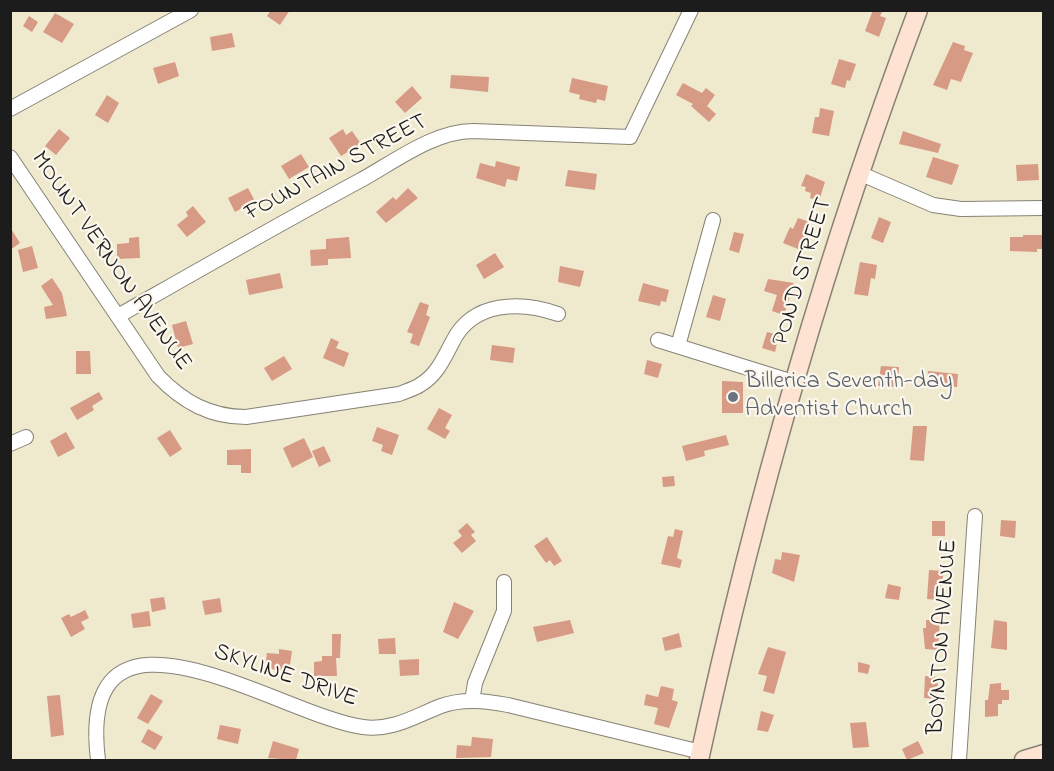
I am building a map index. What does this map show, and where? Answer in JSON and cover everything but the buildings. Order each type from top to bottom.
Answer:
[{"type":"street","points":[[10,109],[191,10]]},
{"type":"street","name":"FOUNTAIN STREET","points":[[118,316],[293,216],[428,143],[453,133],[473,131],[622,139],[630,137],[691,10]]},
{"type":"street","name":"POND STREET","points":[[700,756],[756,526],[796,383],[859,172],[918,10]]},
{"type":"street","name":"MOUNT VERNON AVENUE","points":[[10,157],[158,376],[178,396],[213,413],[228,417],[246,417],[399,394],[421,385],[444,361],[454,339],[464,325],[486,310],[528,306],[558,314]]},
{"type":"street","points":[[859,172],[933,205],[961,209],[1044,208]]},
{"type":"street","points":[[678,346],[712,220]]},
{"type":"street","points":[[658,340],[796,383]]},
{"type":"street","points":[[10,444],[26,438]]},
{"type":"street","name":"BOYNTON AVENUE","points":[[959,760],[975,516]]},
{"type":"street","points":[[472,701],[474,683],[505,607],[504,582]]},
{"type":"street","name":"SKYLINE DRIVE","points":[[98,760],[96,722],[104,693],[112,681],[129,668],[143,664],[187,667],[363,727],[396,725],[441,706],[472,701],[508,705],[700,756]]},
{"type":"street","points":[[1024,760],[1044,754]]},
{"type":"place","name":"Billerica Seventh-day Adventist Church","points":[[733,397]]}]
